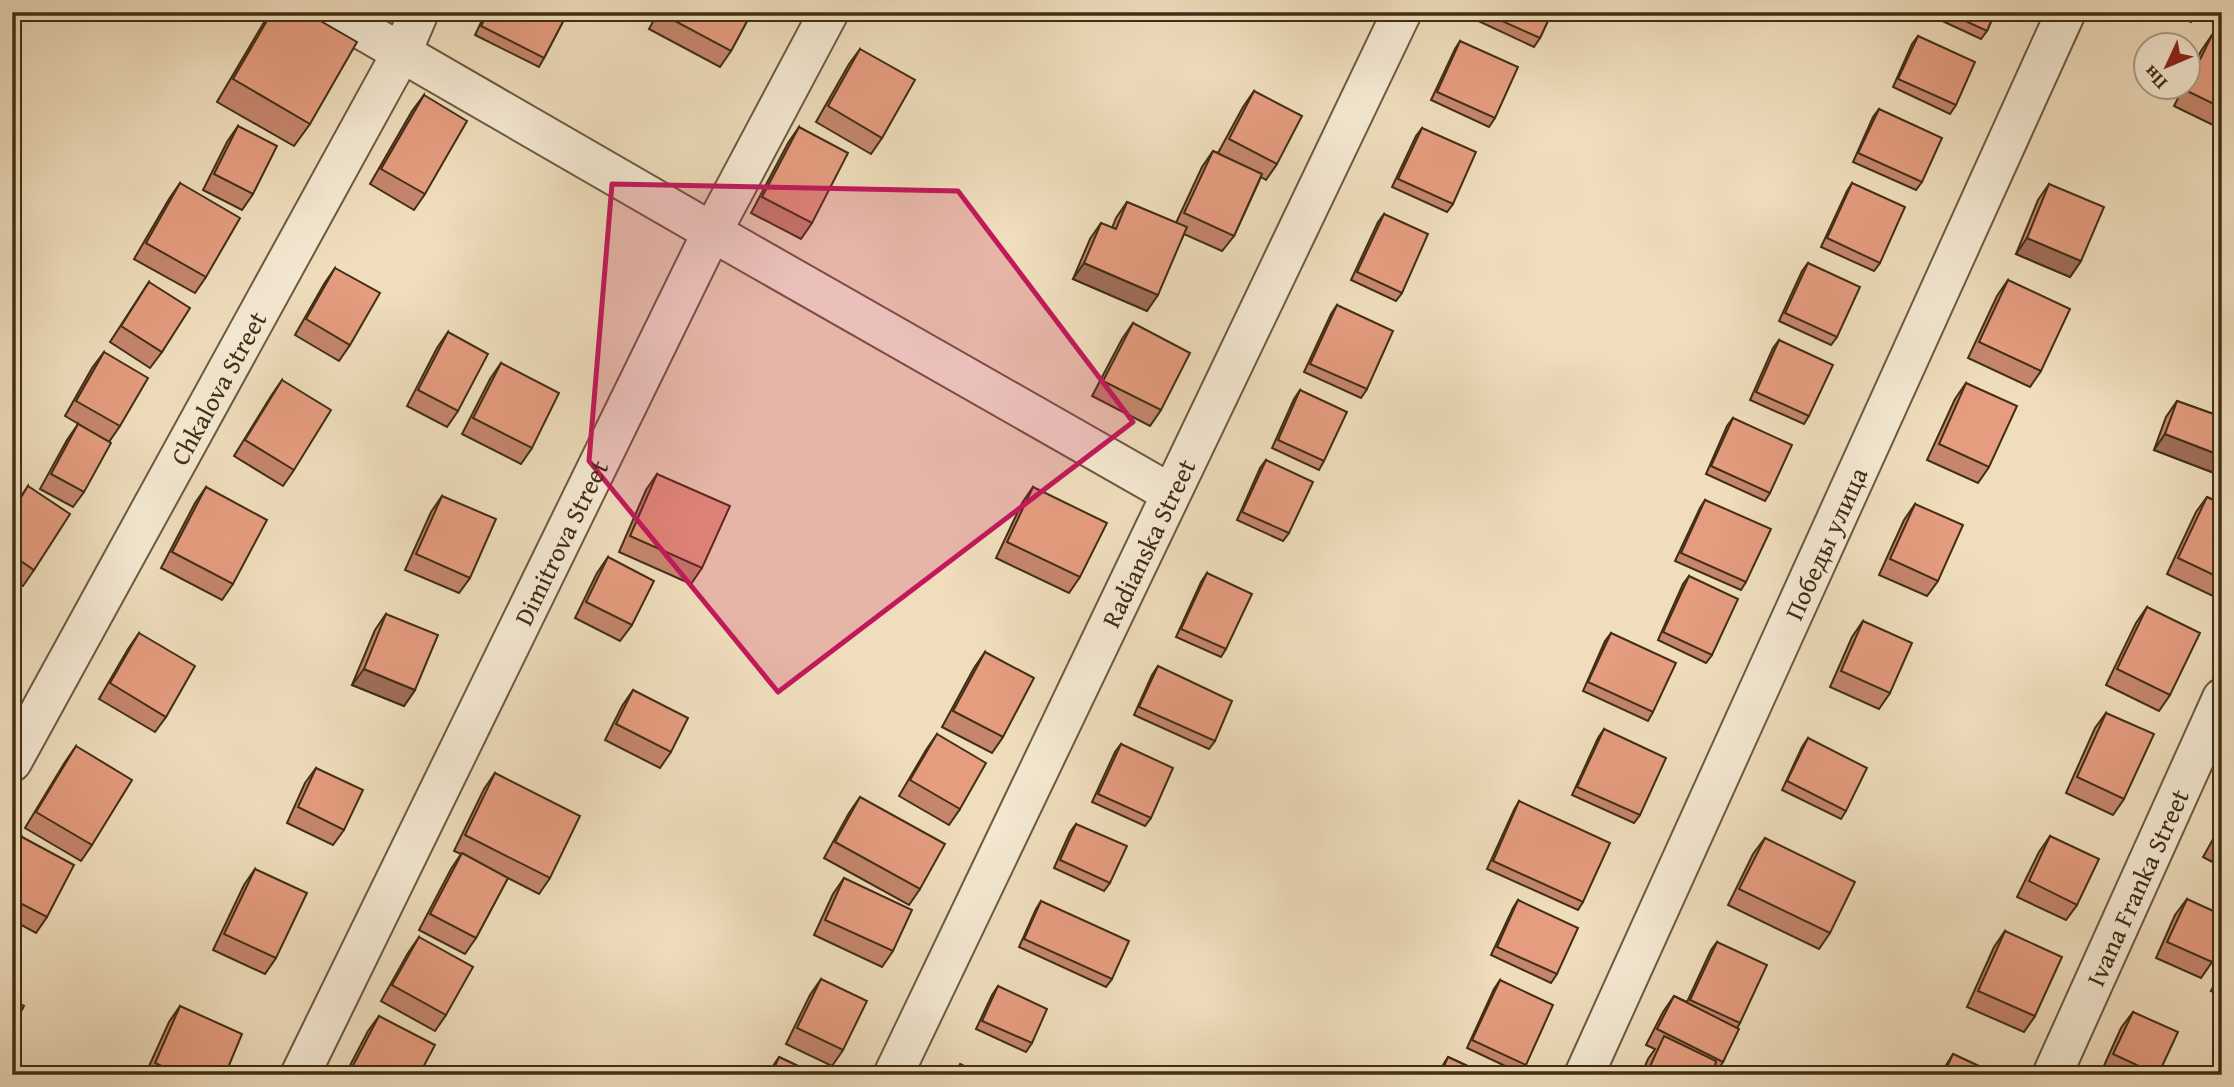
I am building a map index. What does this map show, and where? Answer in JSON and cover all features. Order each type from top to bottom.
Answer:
[{"type":"street","points":[[331,12],[1170,493]]},
{"type":"street","name":"Chkalova Street","points":[[12,762],[402,52],[419,12]]},
{"type":"street","name":"Dimitrova Street","points":[[300,1075],[712,232],[829,12]]},
{"type":"street","name":"Radianska Street","points":[[893,1075],[1402,12]]},
{"type":"street","name":"Победы улица","points":[[1584,1075],[2066,12]]},
{"type":"street","name":"Ivana Franka Street","points":[[2052,1075],[2222,698]]},
{"type":"highlighted area","points":[[612,184],[958,191],[1133,422],[778,692],[589,461]]},
{"type":"building","points":[[272,12],[305,12],[357,42],[310,124],[233,79]]},
{"type":"building","points":[[488,12],[568,12],[544,58],[481,26]]},
{"type":"building","points":[[661,12],[752,12],[731,51]]},
{"type":"building","points":[[1482,12],[1552,12],[1540,38]]},
{"type":"building","points":[[1946,12],[1995,12],[1987,31]]},
{"type":"building","points":[[2212,35],[2222,40],[2222,108],[2202,98],[2202,55]]},
{"type":"building","points":[[1918,36],[1975,62],[1956,105],[1898,79]]},
{"type":"building","points":[[1460,41],[1518,67],[1495,118],[1437,92]]},
{"type":"building","points":[[860,49],[915,80],[882,138],[828,106]]},
{"type":"building","points":[[1254,91],[1302,116],[1277,164],[1229,139]]},
{"type":"building","points":[[424,95],[467,121],[425,194],[381,169]]},
{"type":"building","points":[[1879,109],[1942,138],[1922,182],[1858,153]]},
{"type":"building","points":[[238,126],[277,146],[253,194],[214,174]]},
{"type":"building","points":[[799,127],[848,153],[812,223],[762,197]]},
{"type":"building","points":[[1422,128],[1476,152],[1453,204],[1398,179]]},
{"type":"building","points":[[1213,151],[1262,174],[1234,236],[1184,213]]},
{"type":"building","points":[[180,183],[240,218],[206,277],[146,243]]},
{"type":"building","points":[[1852,183],[1905,207],[1880,263],[1827,238]]},
{"type":"building","points":[[2049,184],[2104,207],[2081,261],[2027,238]]},
{"type":"building","points":[[1127,202],[1187,227],[1158,295],[1084,263],[1101,223],[1116,229]]},
{"type":"building","points":[[1384,214],[1428,234],[1402,293],[1357,272]]},
{"type":"building","points":[[1808,263],[1860,287],[1837,337],[1785,313]]},
{"type":"building","points":[[335,268],[380,293],[350,345],[306,319]]},
{"type":"building","points":[[2008,280],[2070,309],[2041,371],[1979,342]]},
{"type":"building","points":[[149,282],[190,308],[162,352],[121,326]]},
{"type":"building","points":[[1337,305],[1393,331],[1367,389],[1310,364]]},
{"type":"building","points":[[1133,323],[1190,353],[1161,410],[1103,381]]},
{"type":"building","points":[[448,332],[488,354],[458,411],[418,390]]},
{"type":"building","points":[[1779,340],[1833,365],[1809,416],[1756,392]]},
{"type":"building","points":[[104,352],[148,378],[120,426],[76,401]]},
{"type":"building","points":[[501,363],[559,393],[532,448],[473,418]]},
{"type":"building","points":[[282,380],[331,410],[294,470],[245,440]]},
{"type":"building","points":[[1966,383],[2017,406],[1989,467],[1939,444]]},
{"type":"building","points":[[1300,390],[1347,412],[1324,461],[1278,440]]},
{"type":"building","points":[[2177,401],[2222,417],[2222,456],[2165,434]]},
{"type":"building","points":[[1733,418],[1792,445],[1770,493],[1711,466]]},
{"type":"building","points":[[78,424],[111,443],[84,492],[51,474]]},
{"type":"building","points":[[1266,460],[1313,482],[1289,533],[1242,512]]},
{"type":"building","points":[[657,474],[730,506],[702,568],[630,536]]},
{"type":"building","points":[[28,486],[70,514],[34,570],[12,555],[12,512]]},
{"type":"building","points":[[206,487],[267,520],[233,584],[172,552]]},
{"type":"building","points":[[1033,487],[1107,523],[1080,577],[1007,542]]},
{"type":"building","points":[[442,496],[496,519],[470,578],[416,554]]},
{"type":"building","points":[[2207,497],[2222,504],[2222,579],[2178,558]]},
{"type":"building","points":[[1705,500],[1771,529],[1746,582],[1681,553]]},
{"type":"building","points":[[1915,504],[1963,525],[1938,581],[1890,559]]},
{"type":"building","points":[[608,557],[654,581],[632,625],[586,602]]},
{"type":"building","points":[[1207,573],[1252,594],[1226,649],[1181,629]]},
{"type":"building","points":[[1689,576],[1738,599],[1712,655],[1663,632]]},
{"type":"building","points":[[2147,607],[2200,633],[2170,695],[2117,669]]},
{"type":"building","points":[[386,614],[438,635],[415,690],[364,669]]},
{"type":"building","points":[[1863,621],[1912,643],[1890,693],[1841,671]]},
{"type":"building","points":[[139,633],[195,666],[166,717],[110,683]]},
{"type":"building","points":[[1611,633],[1676,663],[1653,712],[1588,682]]},
{"type":"building","points":[[985,652],[1034,678],[1003,737],[953,711]]},
{"type":"building","points":[[1158,666],[1232,701],[1215,741],[1139,707]]},
{"type":"building","points":[[633,690],[688,718],[671,752],[616,724]]},
{"type":"building","points":[[2106,713],[2154,734],[2124,799],[2077,777]]},
{"type":"building","points":[[1604,729],[1666,758],[1640,815],[1577,787]]},
{"type":"building","points":[[937,734],[986,763],[960,809],[910,780]]},
{"type":"building","points":[[1808,738],[1867,768],[1846,811],[1787,781]]},
{"type":"building","points":[[1121,744],[1173,768],[1151,818],[1098,794]]},
{"type":"building","points":[[76,746],[132,780],[92,845],[36,812]]},
{"type":"building","points":[[316,768],[363,790],[344,830],[298,807]]},
{"type":"building","points":[[495,773],[580,816],[550,878],[465,835]]},
{"type":"building","points":[[860,797],[945,844],[920,889],[835,842]]},
{"type":"building","points":[[1519,801],[1610,843],[1583,902],[1493,861]]},
{"type":"building","points":[[1076,824],[1127,846],[1110,883],[1060,860]]},
{"type":"building","points":[[2222,827],[2222,845],[2214,841]]},
{"type":"building","points":[[2050,836],[2099,859],[2077,905],[2029,881]]},
{"type":"building","points":[[22,837],[74,865],[47,917],[12,899],[12,855]]},
{"type":"building","points":[[1765,838],[1855,882],[1830,933],[1739,889]]},
{"type":"building","points":[[462,853],[508,878],[476,938],[430,914]]},
{"type":"building","points":[[255,869],[307,893],[276,958],[224,934]]},
{"type":"building","points":[[844,878],[912,910],[893,951],[825,920]]},
{"type":"building","points":[[2187,899],[2222,915],[2222,941],[2212,962],[2167,942]]},
{"type":"building","points":[[1518,900],[1578,928],[1557,974],[1497,947]]},
{"type":"building","points":[[1041,901],[1129,941],[1112,979],[1024,939]]},
{"type":"building","points":[[2005,931],[2062,957],[2035,1016],[1978,991]]},
{"type":"building","points":[[419,937],[473,967],[446,1015],[392,985]]},
{"type":"building","points":[[1717,942],[1767,965],[1740,1023],[1690,1000]]},
{"type":"building","points":[[821,979],[867,1001],[843,1050],[797,1028]]},
{"type":"building","points":[[1500,980],[1553,1005],[1526,1065],[1472,1040]]},
{"type":"building","points":[[998,986],[1047,1009],[1032,1043],[982,1021]]},
{"type":"building","points":[[1674,996],[1739,1029],[1723,1062],[1657,1029]]},
{"type":"building","points":[[12,1000],[24,1006],[12,1029]]},
{"type":"building","points":[[180,1006],[242,1034],[225,1075],[181,1075],[155,1063]]},
{"type":"building","points":[[2133,1012],[2178,1032],[2158,1075],[2113,1054]]},
{"type":"building","points":[[379,1016],[435,1045],[419,1075],[348,1075]]},
{"type":"building","points":[[1664,1036],[1716,1061],[1713,1075],[1646,1075]]},
{"type":"building","points":[[1953,1054],[1998,1075],[1943,1075]]},
{"type":"building","points":[[779,1057],[817,1075],[771,1075]]},
{"type":"building","points":[[1448,1057],[1487,1075],[1440,1075]]},
{"type":"building","points":[[960,1064],[983,1075],[955,1075]]}]
